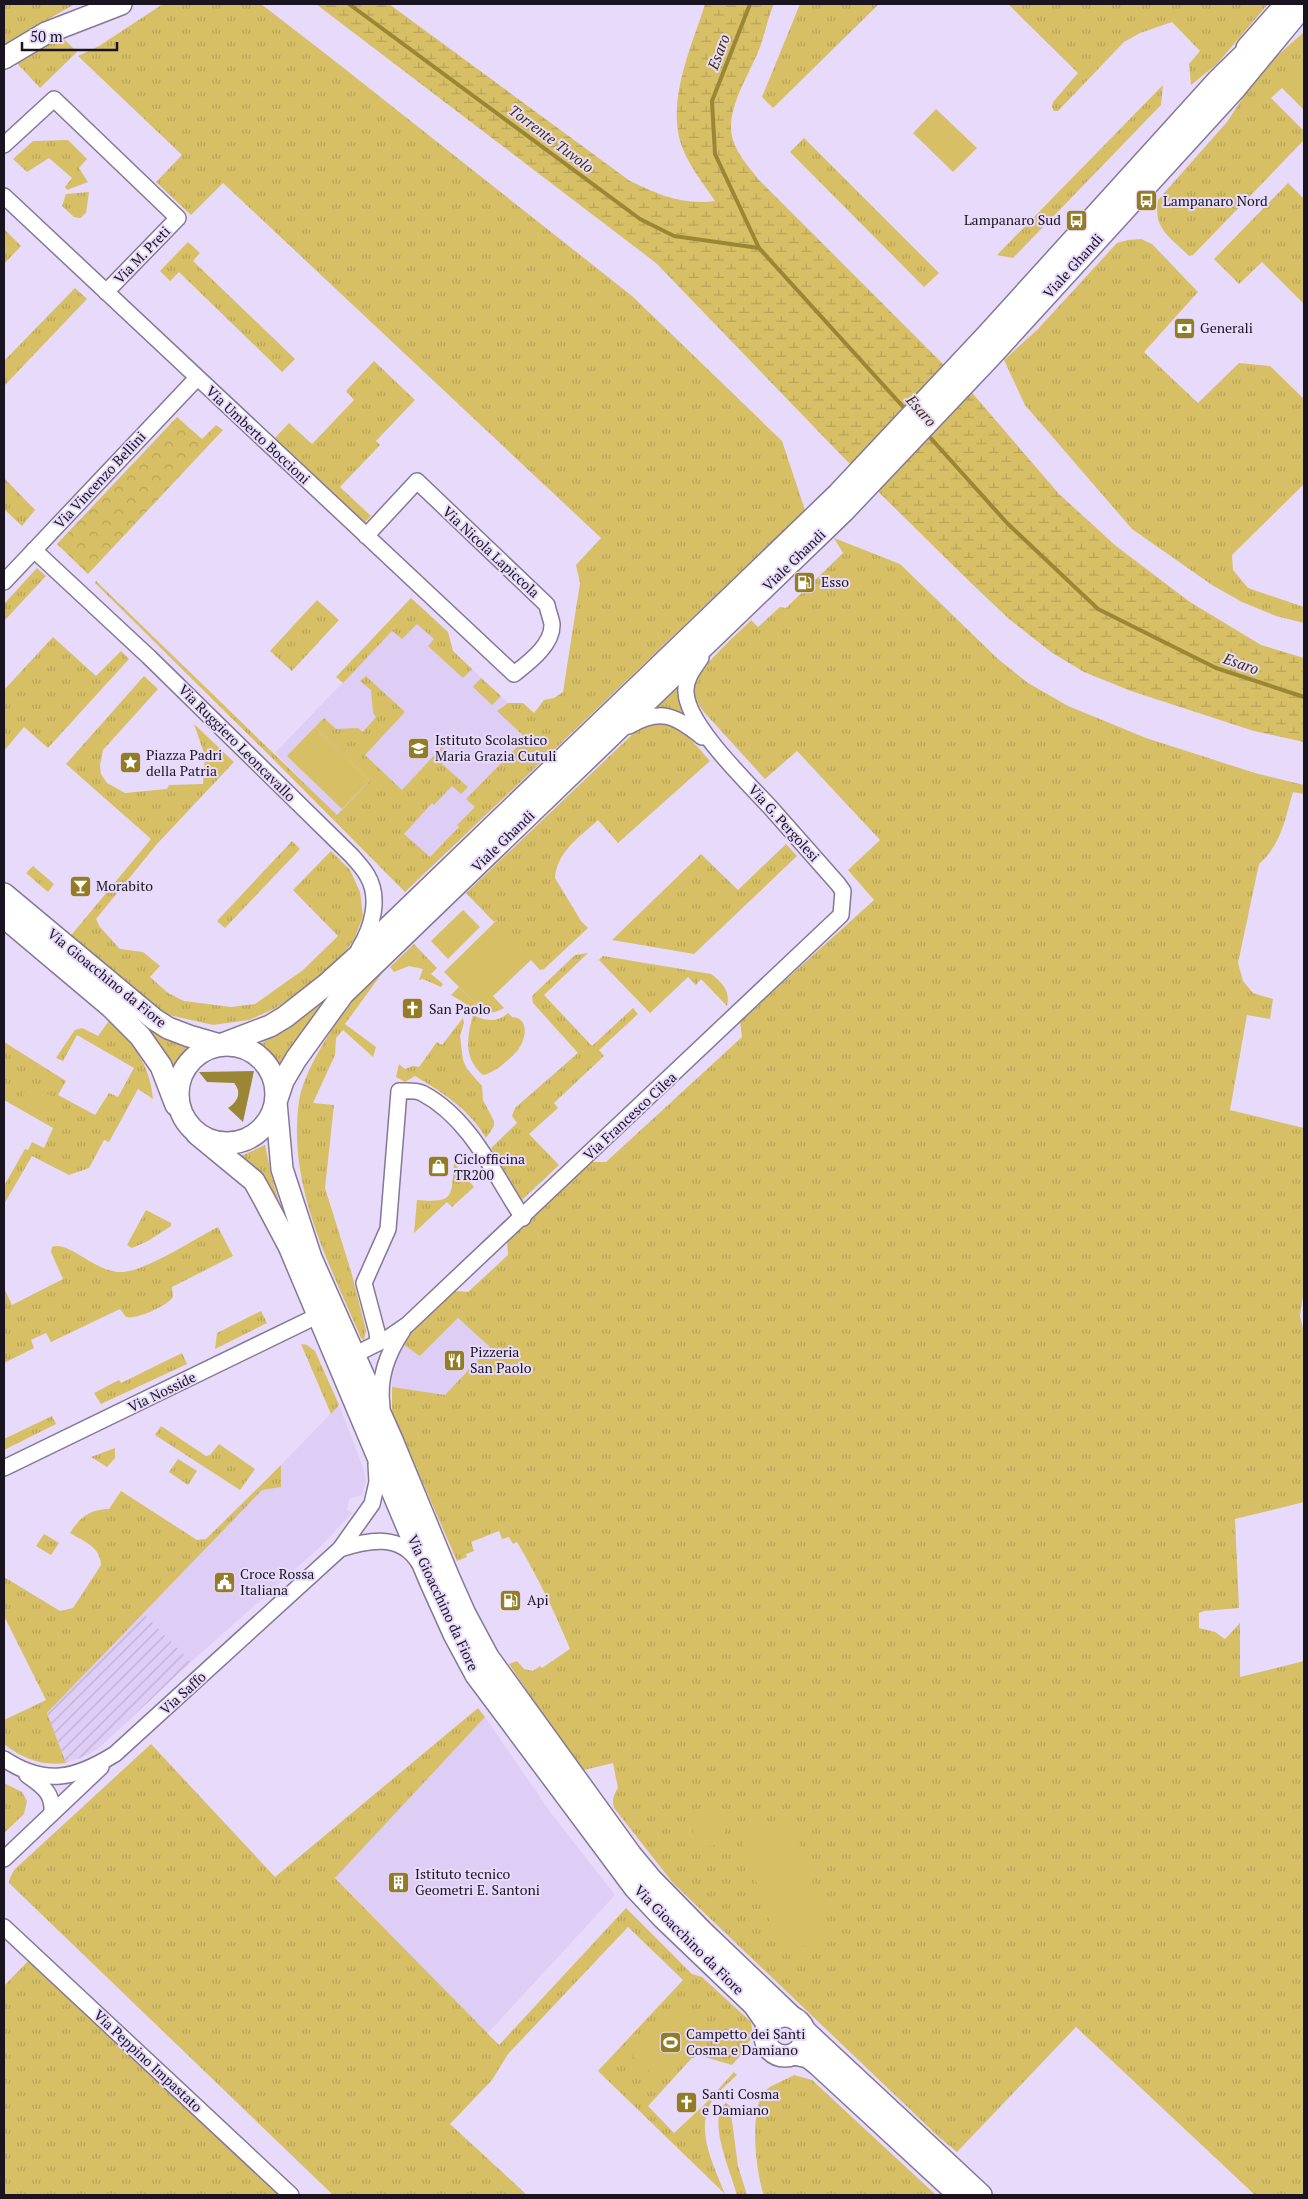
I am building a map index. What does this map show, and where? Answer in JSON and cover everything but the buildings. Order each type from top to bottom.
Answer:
[{"type":"street","points":[[4,58],[55,29],[121,4]]},
{"type":"street","points":[[1226,85],[1286,4]]},
{"type":"street","name":"Viale Ghandi","points":[[1226,85],[1297,4]]},
{"type":"street","name":"Viale Ghandi","points":[[276,1102],[283,1081],[296,1059],[343,994],[594,753],[987,335],[1304,5]]},
{"type":"street","points":[[1226,85],[1304,26]]},
{"type":"street","name":"Via M. Preti","points":[[4,145],[54,99],[178,218],[106,292]]},
{"type":"street","name":"Via Umberto Boccioni","points":[[4,196],[514,674]]},
{"type":"street","name":"Via Vincenzo Bellini","points":[[4,582],[197,378]]},
{"type":"street","name":"Via Nicola Lapiccola","points":[[366,536],[417,482],[547,605],[552,626],[546,643],[532,661],[514,674]]},
{"type":"street","name":"Via Ruggiero Leoncavallo","points":[[34,550],[149,657],[352,856],[367,875],[372,889],[372,919],[367,935],[350,963]]},
{"type":"street","points":[[716,748],[694,718],[686,693],[690,673],[720,620]]},
{"type":"street","name":"Viale Ghandi","points":[[220,1045],[270,1026],[303,1004],[350,963],[720,620]]},
{"type":"street","points":[[594,753],[626,728],[641,719],[656,715],[682,722],[716,748]]},
{"type":"street","name":"Via G. Pergolesi","points":[[716,748],[838,884],[843,891],[843,902]]},
{"type":"street","name":"Via Gioacchino da Fiore","points":[[4,894],[154,1020],[175,1031],[220,1045]]},
{"type":"street","name":"Via Francesco Cilea","points":[[407,1325],[829,928],[841,915],[843,902]]},
{"type":"street","name":"Via Gioacchino da Fiore","points":[[4,917],[112,1008],[140,1036],[161,1066],[182,1117]]},
{"type":"street","points":[[220,1045],[234,1045],[246,1048],[258,1055],[267,1065],[273,1076],[276,1102],[271,1116],[263,1128],[245,1140],[224,1144],[210,1141],[197,1134],[182,1117],[177,1102],[178,1086],[183,1071],[192,1058],[205,1050],[220,1045]]},
{"type":"street","points":[[378,1343],[377,1332],[364,1283],[388,1229],[399,1091],[420,1092],[449,1112],[473,1139],[522,1218]]},
{"type":"street","name":"Via Gioacchino da Fiore","points":[[276,1102],[282,1169],[311,1258],[354,1355],[375,1425],[431,1583],[454,1634],[476,1675],[635,1888],[664,1919],[754,2005],[768,2025]]},
{"type":"street","name":"Via Gioacchino da Fiore","points":[[197,1134],[254,1181],[289,1246],[319,1315],[375,1425],[465,1614],[488,1657],[586,1794],[651,1879],[703,1932],[798,2024],[981,2195]]},
{"type":"street","name":"Via Nosside","points":[[4,1468],[319,1315]]},
{"type":"street","points":[[354,1355],[407,1325]]},
{"type":"street","name":"Via Saffo","points":[[4,1759],[22,1771],[48,1777],[67,1775],[91,1769],[115,1754],[340,1549],[372,1504],[377,1482],[375,1425],[383,1373],[390,1351],[407,1325]]},
{"type":"street","points":[[340,1549],[357,1544],[387,1540],[415,1556],[431,1583]]},
{"type":"street","points":[[4,1859],[115,1754]]},
{"type":"street","points":[[22,1771],[50,1794],[52,1812]]},
{"type":"street","name":"Via Peppino Impastato","points":[[4,1927],[291,2195]]},
{"type":"street","points":[[795,2054],[804,2044],[798,2024],[778,2017],[768,2025],[764,2038],[770,2050],[782,2056],[795,2054],[808,2057],[959,2195]]},
{"type":"shaded area","name":"Istituto Scolastico Maria Grazia Cutuli","points":[[418,604],[448,632],[453,651],[508,703],[523,703],[563,742],[409,888],[275,753]]},
{"type":"shaded area","points":[[254,1071],[243,1122],[228,1108],[238,1097],[238,1090],[234,1083],[207,1082],[199,1072]]},
{"type":"shaded area","points":[[458,1318],[528,1378],[444,1396],[392,1387],[391,1364],[401,1343],[420,1356]]},
{"type":"shaded area","points":[[339,1405],[364,1470],[366,1481],[362,1495],[349,1499],[347,1510],[352,1513],[320,1547],[191,1662],[143,1613],[262,1489],[281,1487],[281,1465]]},
{"type":"shaded area","points":[[143,1613],[191,1662],[100,1747],[88,1755],[66,1763],[47,1713]]},
{"type":"shaded area","points":[[485,1717],[550,1812],[615,1895],[487,2034],[335,1877]]},
{"type":"green space","points":[[4,4],[75,4],[4,44]]},
{"type":"green space","points":[[163,4],[261,4],[331,58],[632,296],[782,441],[805,510],[405,892],[95,583],[96,581],[337,815],[370,781],[315,727],[324,718],[336,729],[358,728],[363,732],[376,717],[373,713],[371,690],[360,681],[366,676],[405,712],[365,755],[402,790],[442,747],[451,755],[442,764],[468,787],[461,794],[452,786],[434,805],[432,803],[404,834],[430,857],[475,807],[466,799],[526,738],[497,711],[508,703],[523,703],[534,713],[544,700],[554,698],[563,692],[580,583],[576,565],[601,538],[223,183],[191,215],[156,182],[182,155],[78,56],[99,46]]},
{"type":"green space","points":[[316,4],[389,4],[630,181],[671,198],[703,202],[715,201],[686,157],[680,141],[677,107],[683,71],[705,4],[774,4],[754,62],[734,106],[731,129],[733,140],[744,160],[758,179],[974,395],[1059,494],[1116,546],[1190,602],[1261,645],[1304,658],[1304,742],[1254,731],[1131,691],[1084,672],[1051,652],[1009,619],[844,458],[656,263]]},
{"type":"green space","points":[[800,4],[879,4],[773,108],[762,97]]},
{"type":"green space","points":[[1008,4],[1268,4],[1217,64],[1191,85],[1189,64],[1200,51],[1172,22],[1140,33],[1124,42],[1058,111],[1054,111],[1052,107],[1053,102],[1078,73]]},
{"type":"green space","points":[[1304,32],[1304,68],[1271,98],[1304,131],[1304,140],[1193,255],[1189,256],[1164,232],[1158,218],[1158,200],[1227,122],[1253,82],[1269,63]]},
{"type":"green space","points":[[62,37],[77,52],[40,88],[15,61],[4,70],[4,67],[37,47]]},
{"type":"green space","points":[[1304,68],[1304,110],[1281,87]]},
{"type":"green space","points":[[1163,85],[1161,105],[1013,258],[997,255]]},
{"type":"green space","points":[[936,109],[977,148],[953,172],[913,133]]},
{"type":"green space","points":[[804,138],[939,273],[924,287],[790,152]]},
{"type":"green space","points":[[68,140],[87,159],[79,168],[88,182],[67,190],[65,187],[72,178],[49,158],[27,172],[13,159],[33,141]]},
{"type":"green space","points":[[1288,183],[1304,199],[1304,304],[1262,262],[1239,284],[1214,259]]},
{"type":"green space","points":[[89,192],[86,213],[80,218],[74,217],[62,206],[66,194]]},
{"type":"green space","points":[[4,229],[21,246],[4,264]]},
{"type":"green space","points":[[1141,239],[1152,244],[1198,292],[1144,352],[1198,403],[1239,363],[1270,366],[1304,399],[1304,484],[1232,555],[1233,570],[1248,588],[1304,607],[1304,623],[1276,616],[1242,602],[1212,585],[1132,529],[1025,405],[1004,360],[1038,329],[1117,243]]},
{"type":"green space","points":[[188,242],[200,253],[193,261],[295,359],[282,372],[179,272],[170,281],[160,271]]},
{"type":"green space","points":[[75,288],[87,299],[4,386],[4,361]]},
{"type":"green space","points":[[374,361],[415,400],[376,441],[380,445],[340,487],[371,516],[364,523],[275,438],[289,423],[312,444],[354,400],[346,391]]},
{"type":"green space","points":[[177,417],[202,439],[216,425],[223,430],[88,574],[57,544]]},
{"type":"green space","points":[[4,478],[35,510],[22,526],[4,509]]},
{"type":"green space","points":[[834,538],[900,564],[998,659],[1028,683],[1068,706],[1146,738],[1255,773],[1304,785],[1304,794],[1293,792],[1285,822],[1277,840],[1259,864],[1238,963],[1243,981],[1253,993],[1273,999],[1270,1019],[1247,1015],[1230,1110],[1304,1128],[1304,1289],[1300,1316],[1304,1333],[1304,1502],[1235,1519],[1239,1608],[1199,1613],[1199,1628],[1215,1632],[1225,1639],[1240,1623],[1240,1677],[1304,1661],[1304,2195],[1255,2195],[1076,2027],[957,2152],[940,2138],[673,1883],[614,1808],[613,1798],[618,1788],[613,1763],[584,1770],[577,1765],[509,1664],[517,1661],[524,1669],[533,1671],[540,1666],[542,1668],[570,1649],[539,1581],[517,1542],[513,1544],[509,1537],[502,1539],[499,1531],[471,1542],[474,1551],[466,1554],[467,1557],[457,1561],[392,1412],[392,1387],[445,1395],[490,1347],[458,1318],[420,1356],[401,1343],[454,1291],[468,1292],[508,1255],[507,1241],[591,1162],[606,1162],[742,1037],[740,1021],[874,900],[848,870],[880,840],[797,751],[765,779],[703,711],[694,693],[696,682],[708,663],[751,620],[758,627],[780,607],[786,608],[843,553]]},
{"type":"green space","points":[[37,568],[46,576],[4,621],[4,604]]},
{"type":"green space","points":[[411,598],[448,632],[453,651],[472,669],[463,678],[428,646],[434,639],[417,624],[402,639],[392,631],[343,683],[336,677]]},
{"type":"green space","points":[[317,600],[339,620],[292,671],[270,651]]},
{"type":"green space","points":[[53,637],[96,676],[121,651],[129,659],[48,748],[24,727],[4,751],[4,690]]},
{"type":"green space","points":[[144,676],[158,689],[103,750],[100,765],[101,774],[107,783],[125,793],[167,789],[169,785],[203,784],[205,756],[194,724],[234,762],[157,844],[96,919],[100,927],[120,949],[143,952],[160,966],[150,977],[168,993],[184,1001],[231,1007],[255,1004],[303,970],[338,936],[293,890],[331,851],[350,870],[360,892],[363,916],[354,940],[344,953],[305,989],[274,1009],[249,1020],[213,1025],[160,1013],[68,939],[151,839],[66,764]]},
{"type":"green space","points":[[481,678],[501,696],[492,705],[473,687]]},
{"type":"green space","points":[[680,685],[687,717],[670,710],[655,709]]},
{"type":"green space","points":[[655,722],[665,724],[680,731],[710,761],[618,843],[598,820],[570,845],[560,860],[555,878],[581,921],[588,928],[544,969],[540,970],[531,960],[493,996],[504,1008],[497,1011],[483,1012],[470,1007],[451,995],[459,987],[477,1005],[497,920],[494,922],[466,893],[637,730]]},
{"type":"green space","points":[[315,727],[370,781],[342,809],[287,756]]},
{"type":"green space","points":[[292,841],[300,849],[225,928],[217,921]]},
{"type":"green space","points":[[786,844],[797,856],[694,954],[612,940],[701,854],[738,890]]},
{"type":"green space","points":[[33,866],[54,884],[48,892],[26,873]]},
{"type":"green space","points":[[463,910],[480,927],[448,959],[431,941]]},
{"type":"green space","points":[[497,920],[530,953],[477,1005],[444,972]]},
{"type":"green space","points":[[414,944],[437,968],[431,974],[443,984],[441,987],[423,979],[419,980],[423,969],[409,966],[394,972],[390,967]]},
{"type":"green space","points":[[588,953],[544,995],[592,1046],[633,1008],[638,1014],[599,1050],[604,1056],[554,1103],[558,1108],[529,1134],[559,1165],[522,1200],[491,1148],[517,1123],[512,1116],[515,1108],[578,1053],[533,1003],[532,996],[575,955]]},
{"type":"green space","points":[[603,956],[711,974],[719,980],[727,992],[727,1006],[701,979],[696,985],[688,977],[650,1013],[599,960]]},
{"type":"green space","points":[[383,972],[345,1024],[376,1047],[373,1057],[343,1030],[336,1038],[335,1055],[313,1103],[334,1105],[325,1188],[351,1271],[366,1330],[364,1340],[361,1338],[336,1281],[314,1223],[299,1163],[297,1132],[299,1101],[312,1064],[348,1007]]},
{"type":"green space","points":[[331,995],[280,1072],[272,1059],[258,1045],[287,1029]]},
{"type":"green space","points":[[508,1013],[522,1021],[524,1025],[525,1030],[521,1045],[497,1069],[483,1075],[472,1062],[469,1054],[468,1039],[473,1015],[482,1019],[496,1020]]},
{"type":"green space","points":[[133,1016],[191,1049],[177,1064],[173,1074]]},
{"type":"green space","points":[[463,1018],[464,1023],[460,1036],[463,1060],[467,1069],[482,1086],[483,1100],[494,1121],[494,1126],[486,1138],[464,1110],[435,1088],[415,1076],[405,1082],[396,1077],[399,1064],[405,1069],[413,1066],[419,1067],[437,1042],[442,1045]]},
{"type":"green space","points":[[109,1021],[133,1046],[139,1056],[148,1076],[153,1099],[138,1089],[109,1142],[104,1140],[89,1168],[69,1175],[32,1156],[4,1204],[4,1186],[25,1149],[28,1150],[32,1142],[44,1148],[53,1128],[4,1100],[4,1042],[66,1081],[58,1095],[95,1115],[109,1093],[118,1097],[134,1068],[77,1035],[63,1061],[56,1058],[75,1030],[82,1028],[98,1036]]},
{"type":"green space","points":[[29,1084],[63,1102],[54,1119],[20,1102]]},
{"type":"green space","points":[[265,1145],[272,1178],[282,1212],[241,1156]]},
{"type":"green space","points":[[454,1163],[474,1187],[452,1207],[447,1202],[414,1233],[417,1200],[445,1199],[449,1195]]},
{"type":"green space","points":[[146,1210],[171,1223],[171,1226],[148,1241],[132,1248],[127,1245]]},
{"type":"green space","points":[[218,1227],[233,1256],[172,1287],[173,1297],[170,1301],[144,1314],[131,1317],[126,1317],[120,1309],[51,1342],[46,1333],[31,1340],[34,1348],[4,1363],[4,1288],[12,1305],[63,1279],[51,1252],[52,1247],[66,1248],[103,1268],[123,1272],[158,1260]]},
{"type":"green space","points":[[261,1311],[267,1323],[215,1349],[217,1333]]},
{"type":"green space","points":[[301,1344],[307,1345],[315,1351],[339,1405],[331,1414]]},
{"type":"green space","points":[[182,1353],[187,1364],[101,1404],[94,1393],[119,1380],[121,1383]]},
{"type":"green space","points":[[52,1416],[56,1424],[4,1450],[4,1439]]},
{"type":"green space","points":[[161,1426],[206,1456],[210,1455],[219,1444],[255,1469],[240,1490],[155,1435]]},
{"type":"green space","points":[[115,1448],[115,1458],[107,1467],[91,1457]]},
{"type":"green space","points":[[178,1459],[197,1471],[188,1485],[169,1472]]},
{"type":"green space","points":[[281,1465],[281,1487],[262,1490],[47,1713],[66,1763],[57,1764],[33,1760],[18,1754],[4,1744],[4,1720],[46,1700],[4,1616],[4,1577],[60,1611],[73,1608],[101,1565],[95,1549],[70,1533],[86,1515],[102,1509],[109,1509],[121,1491],[197,1540],[206,1539]]},
{"type":"green space","points":[[44,1534],[59,1543],[51,1555],[36,1546]]},
{"type":"green space","points":[[478,1708],[485,1717],[335,1878],[499,2045],[626,1908],[692,1974],[702,1977],[751,2022],[753,2034],[743,2053],[732,2065],[698,2055],[691,2059],[648,2106],[674,2133],[705,2104],[734,2072],[737,2075],[715,2097],[708,2108],[705,2120],[707,2146],[725,2194],[598,2071],[683,1980],[628,1927],[508,2054],[492,2080],[450,2124],[527,2195],[333,2195],[9,1883],[14,1870],[151,1744],[275,1877]]},
{"type":"green space","points":[[4,1783],[22,1792],[27,1801],[24,1814],[4,1833]]},
{"type":"green space","points":[[709,1814],[720,1819],[725,1830],[720,1841],[709,1846],[698,1841],[693,1830],[698,1819]]},
{"type":"green space","points":[[736,1825],[793,1828],[832,1935],[782,1954]]},
{"type":"green space","points":[[29,1960],[280,2195],[4,2195],[4,1986]]},
{"type":"green space","name":"Campetto dei Santi Cosma e Damiano","points":[[681,2003],[708,2028],[660,2081],[632,2056]]},
{"type":"green space","points":[[794,2075],[812,2080],[936,2195],[764,2195],[758,2172],[755,2141],[755,2125],[760,2099],[766,2090]]},
{"type":"green space","points":[[726,2103],[730,2106],[738,2166],[747,2195],[737,2195],[719,2134],[721,2111]]},
{"type":"waterway","name":"Torrente Tuvolo","points":[[349,4],[640,219],[674,236],[759,248]]},
{"type":"waterway","name":"Esaro","points":[[750,4],[712,101],[715,154],[759,248],[906,410]]},
{"type":"waterway","name":"Esaro","points":[[927,434],[1007,523],[1098,609],[1216,668],[1304,697]]},
{"type":"place","name":"Lampanaro Nord","points":[[1147,201]]},
{"type":"place","name":"Lampanaro Sud","points":[[1077,220]]},
{"type":"place","name":"Generali","points":[[1184,328]]},
{"type":"place","name":"Esso","points":[[805,582]]},
{"type":"place","name":"Istituto Scolastico Maria Grazia Cutuli","points":[[419,748]]},
{"type":"place","name":"Piazza Padri della Patria","points":[[130,763]]},
{"type":"place","name":"Morabito","points":[[80,886]]},
{"type":"place","name":"San Paolo","points":[[413,1009]]},
{"type":"place","name":"Ciclofficina TR200","points":[[438,1167]]},
{"type":"place","name":"Pizzeria San Paolo","points":[[454,1360]]},
{"type":"place","name":"Croce Rossa Italiana","points":[[224,1582]]},
{"type":"place","name":"Api","points":[[511,1600]]},
{"type":"place","name":"Istituto tecnico Geometri E. Santoni","points":[[399,1882]]},
{"type":"place","name":"Campetto dei Santi Cosma e Damiano","points":[[670,2042]]},
{"type":"place","name":"Santi Cosma e Damiano","points":[[686,2102]]}]
